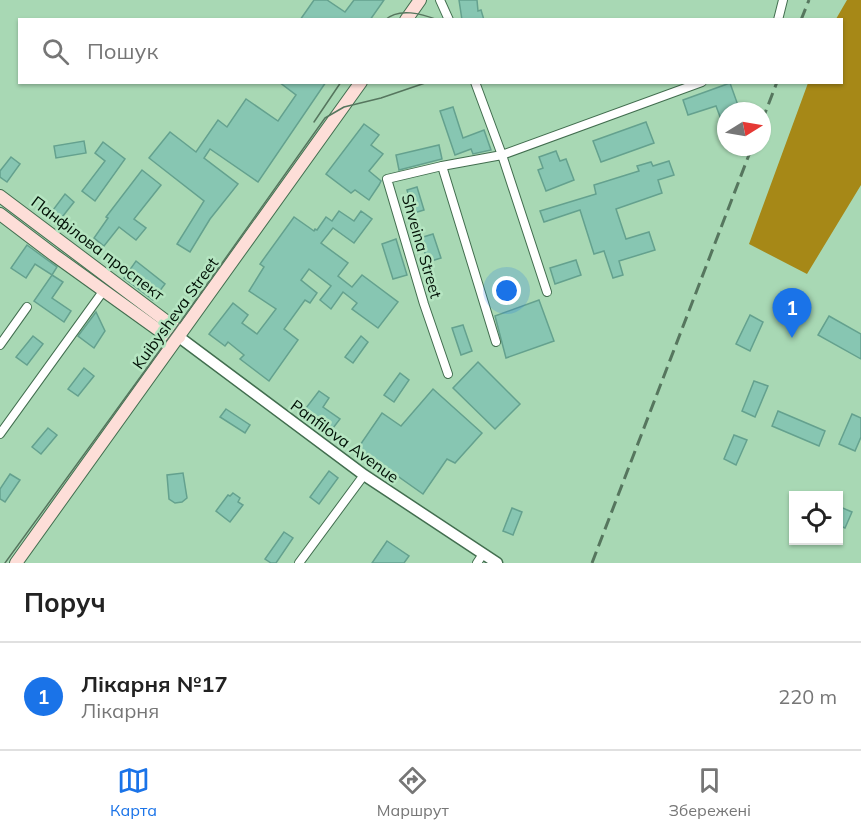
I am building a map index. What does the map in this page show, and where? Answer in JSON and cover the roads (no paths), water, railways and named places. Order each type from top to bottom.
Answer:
[{"type":"main road","points":[[407,18],[420,0]]},
{"type":"main road","name":"Kuibysheva Street","points":[[16,563],[177,333],[360,84]]},
{"type":"main road","name":"Панфілова проспект","points":[[0,196],[177,333]]},
{"type":"main road","points":[[0,214],[169,338],[177,333]]},
{"type":"street","points":[[440,0],[448,18]]},
{"type":"street","points":[[778,18],[783,0]]},
{"type":"street","points":[[476,84],[502,155],[547,292]]},
{"type":"street","name":"Shveina Street","points":[[448,374],[424,304],[387,179],[502,155],[697,84]]},
{"type":"street","points":[[442,166],[496,342]]},
{"type":"street","points":[[0,434],[104,290]]},
{"type":"street","points":[[0,345],[27,307]]},
{"type":"street","name":"Panfilova Avenue","points":[[177,333],[364,475],[480,559],[497,563]]},
{"type":"street","points":[[299,563],[364,475]]},
{"type":"tram line","points":[[388,18],[404,13],[431,18]]},
{"type":"tram line","points":[[314,122],[340,84]]},
{"type":"tram line","points":[[5,563],[325,118],[344,107],[381,98],[422,84]]},
{"type":"railway","points":[[802,18],[809,0]]},
{"type":"railway","points":[[769,102],[776,84]]},
{"type":"railway","points":[[592,563],[749,156]]},
{"type":"place","name":"Лікарня №17","points":[[792,338]]}]
